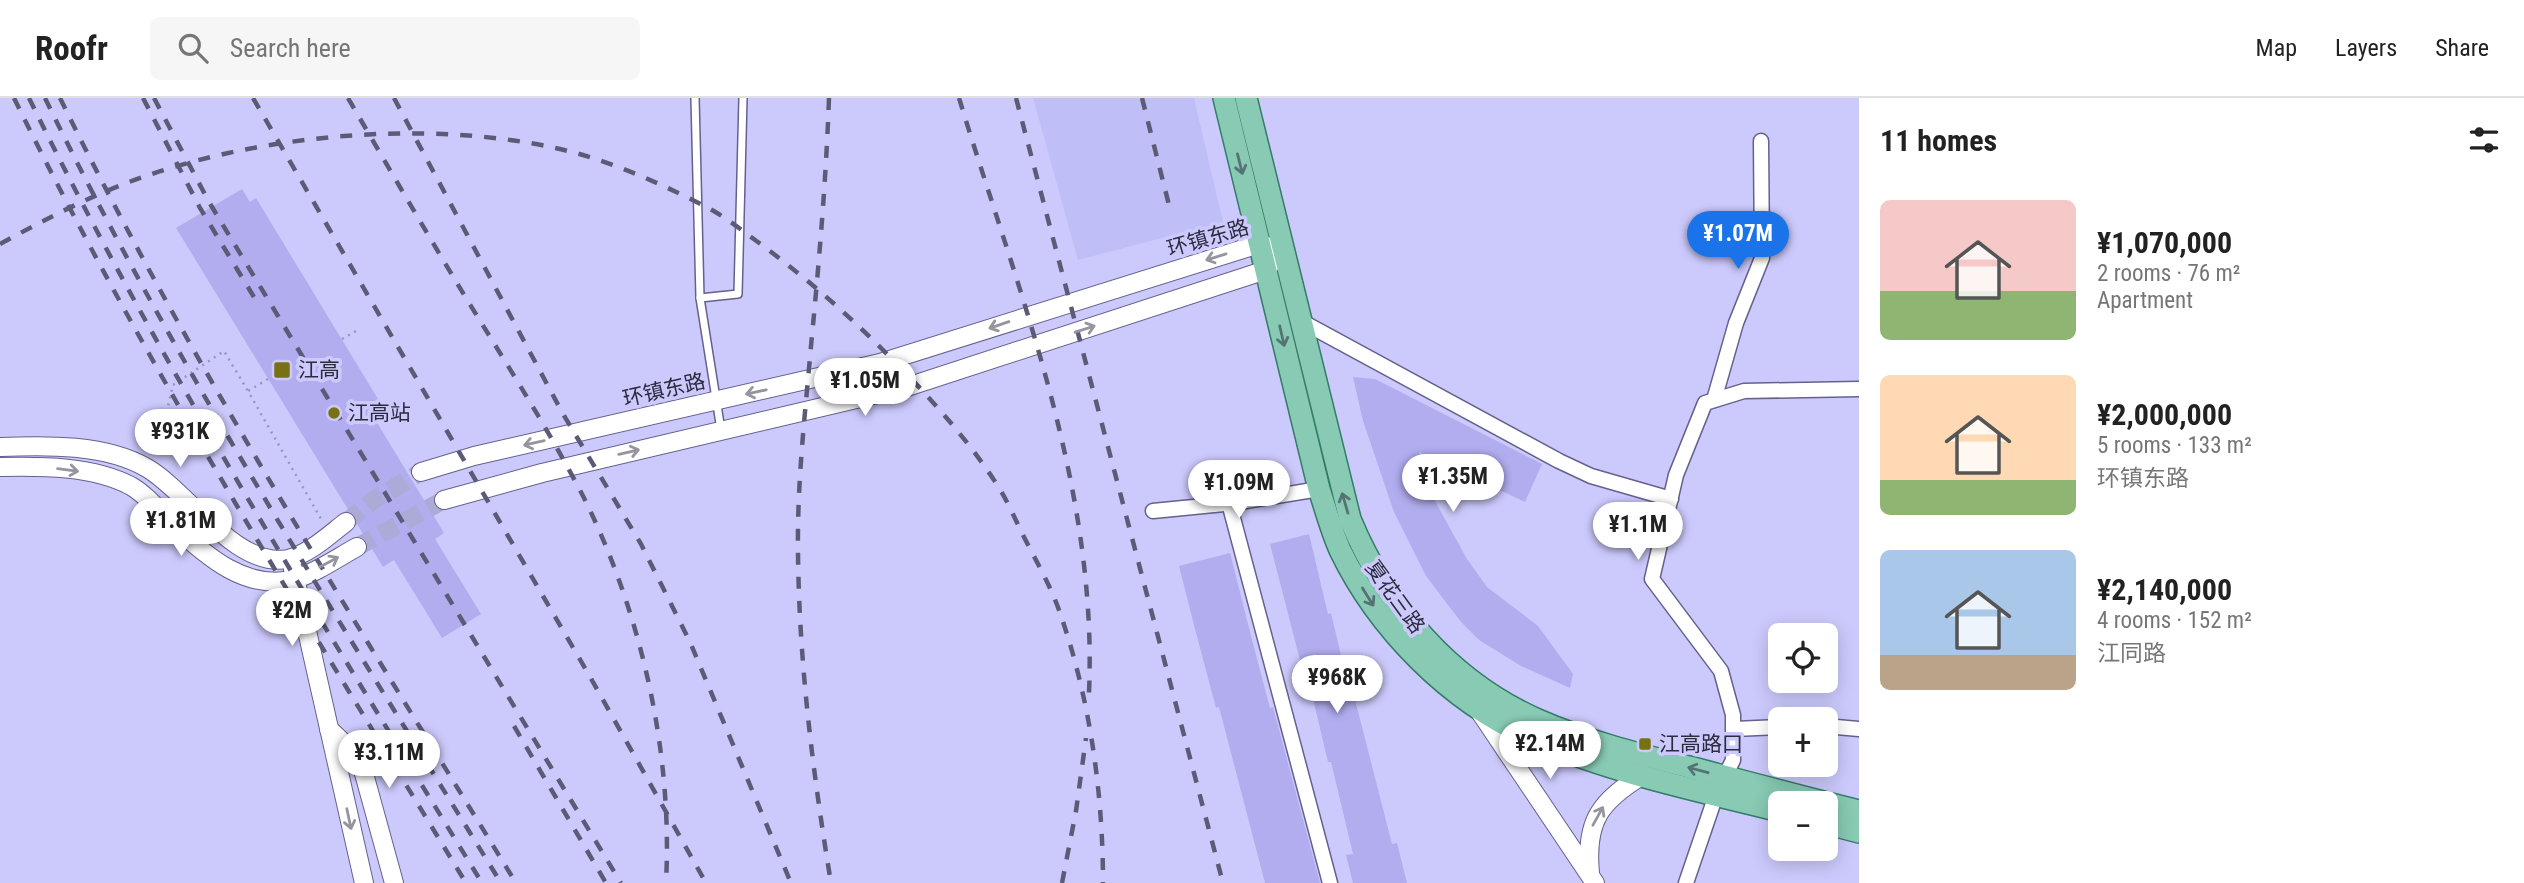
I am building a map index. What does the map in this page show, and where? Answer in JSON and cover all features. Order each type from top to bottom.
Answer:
[{"type":"main road","name":"夏花三路","points":[[1224,98],[1319,489],[1341,552],[1372,604],[1414,655],[1482,699],[1530,737],[1643,775],[1859,811]]},
{"type":"main road","name":"夏花三路","points":[[1245,98],[1341,490],[1364,553],[1408,620],[1482,699],[1513,707],[1564,730],[1721,786],[1768,806]]},
{"type":"main road","points":[[1838,826],[1859,832]]},
{"type":"street","points":[[1714,400],[1736,323],[1762,258],[1761,141]]},
{"type":"street","name":"环镇东路","points":[[421,472],[474,456],[905,356],[1259,244],[1281,250],[1266,270]]},
{"type":"street","points":[[444,500],[542,473],[907,387],[1266,270]]},
{"type":"street","points":[[1299,320],[1559,461],[1591,476],[1671,499]]},
{"type":"street","points":[[1686,883],[1733,760],[1734,729],[1729,692],[1721,671],[1652,579],[1676,475],[1705,403],[1744,391],[1859,389]]},
{"type":"street","points":[[0,447],[68,448],[121,458],[152,472],[213,526],[243,548],[279,560],[290,558],[346,522]]},
{"type":"street","points":[[0,467],[68,470],[116,479],[134,488],[188,539],[231,570],[262,581],[296,579],[357,547]]},
{"type":"street","points":[[1153,511],[1319,489]]},
{"type":"street","points":[[1229,503],[1330,883]]},
{"type":"street","points":[[290,558],[363,883]]},
{"type":"street","points":[[1482,699],[1593,880]]},
{"type":"street","points":[[1838,727],[1859,729]]},
{"type":"street","points":[[1734,729],[1768,728]]},
{"type":"street","points":[[329,729],[360,759],[394,883]]},
{"type":"street","points":[[1593,880],[1588,851],[1597,813],[1622,788],[1643,775]]},
{"type":"lane","points":[[695,98],[700,298],[721,431]]},
{"type":"lane","points":[[700,298],[738,295],[743,98]]},
{"type":"path","points":[[342,339],[356,331]]},
{"type":"path","points":[[152,472],[173,385],[224,351],[330,534]]},
{"type":"path","points":[[248,391],[268,379]]},
{"type":"shaded area","points":[[1033,98],[1194,98],[1223,222],[1078,260]]},
{"type":"building","name":"江高站","points":[[242,189],[250,202],[256,198],[384,409],[373,416],[444,533],[435,539],[481,614],[442,638],[394,560],[383,567],[355,516],[349,511],[176,228]]},
{"type":"building","points":[[1353,377],[1375,379],[1542,464],[1525,502],[1419,452],[1436,503],[1467,559],[1487,587],[1538,626],[1573,674],[1570,688],[1521,666],[1479,640],[1461,622],[1426,576],[1394,512],[1363,421]]},
{"type":"building","points":[[1309,534],[1328,614],[1331,613],[1349,689],[1352,688],[1392,844],[1397,843],[1407,883],[1353,883],[1346,855],[1353,854],[1331,762],[1328,762],[1310,686],[1307,687],[1270,544]]},
{"type":"building","points":[[1230,553],[1270,708],[1273,707],[1320,883],[1265,883],[1219,707],[1216,708],[1179,566]]},
{"type":"tunnel","points":[[346,522],[375,499],[421,472]]},
{"type":"tunnel","points":[[357,547],[444,500]]},
{"type":"railway","points":[[14,98],[65,199],[174,398],[466,883]]},
{"type":"railway","points":[[29,98],[80,199],[189,398],[304,593],[482,883]]},
{"type":"railway","points":[[45,98],[96,199],[206,398],[263,496],[501,883]]},
{"type":"railway","points":[[60,98],[111,199],[221,398],[337,593],[516,883]]},
{"type":"railway","points":[[143,98],[200,208],[260,307]]},
{"type":"railway","points":[[154,98],[209,202],[621,883]]},
{"type":"railway","points":[[253,98],[589,675],[706,883]]},
{"type":"railway","points":[[348,98],[555,444],[603,539],[621,586],[649,683],[664,783],[666,883]]},
{"type":"railway","points":[[394,98],[563,414],[641,544],[690,642],[791,883]]},
{"type":"railway","points":[[829,98],[822,222],[800,475],[798,552],[808,718],[831,883]]},
{"type":"railway","points":[[959,98],[1050,391],[1067,465],[1081,540],[1088,616],[1089,693]]},
{"type":"railway","points":[[1016,98],[1223,883]]},
{"type":"railway","points":[[1142,98],[1169,205]]},
{"type":"railway","points":[[0,244],[92,197],[149,175],[199,160],[253,148],[365,135],[422,133],[532,143],[616,166],[712,210],[786,263],[867,334],[941,412],[982,462],[1002,493],[1056,603],[1079,679],[1093,746],[1103,883]]},
{"type":"railway","points":[[514,726],[606,883]]},
{"type":"railway","points":[[1062,883],[1086,738]]},
{"type":"place","name":"江高","points":[[282,370]]},
{"type":"place","name":"江高站","points":[[334,413]]},
{"type":"place","name":"江高路口","points":[[1645,744]]}]
